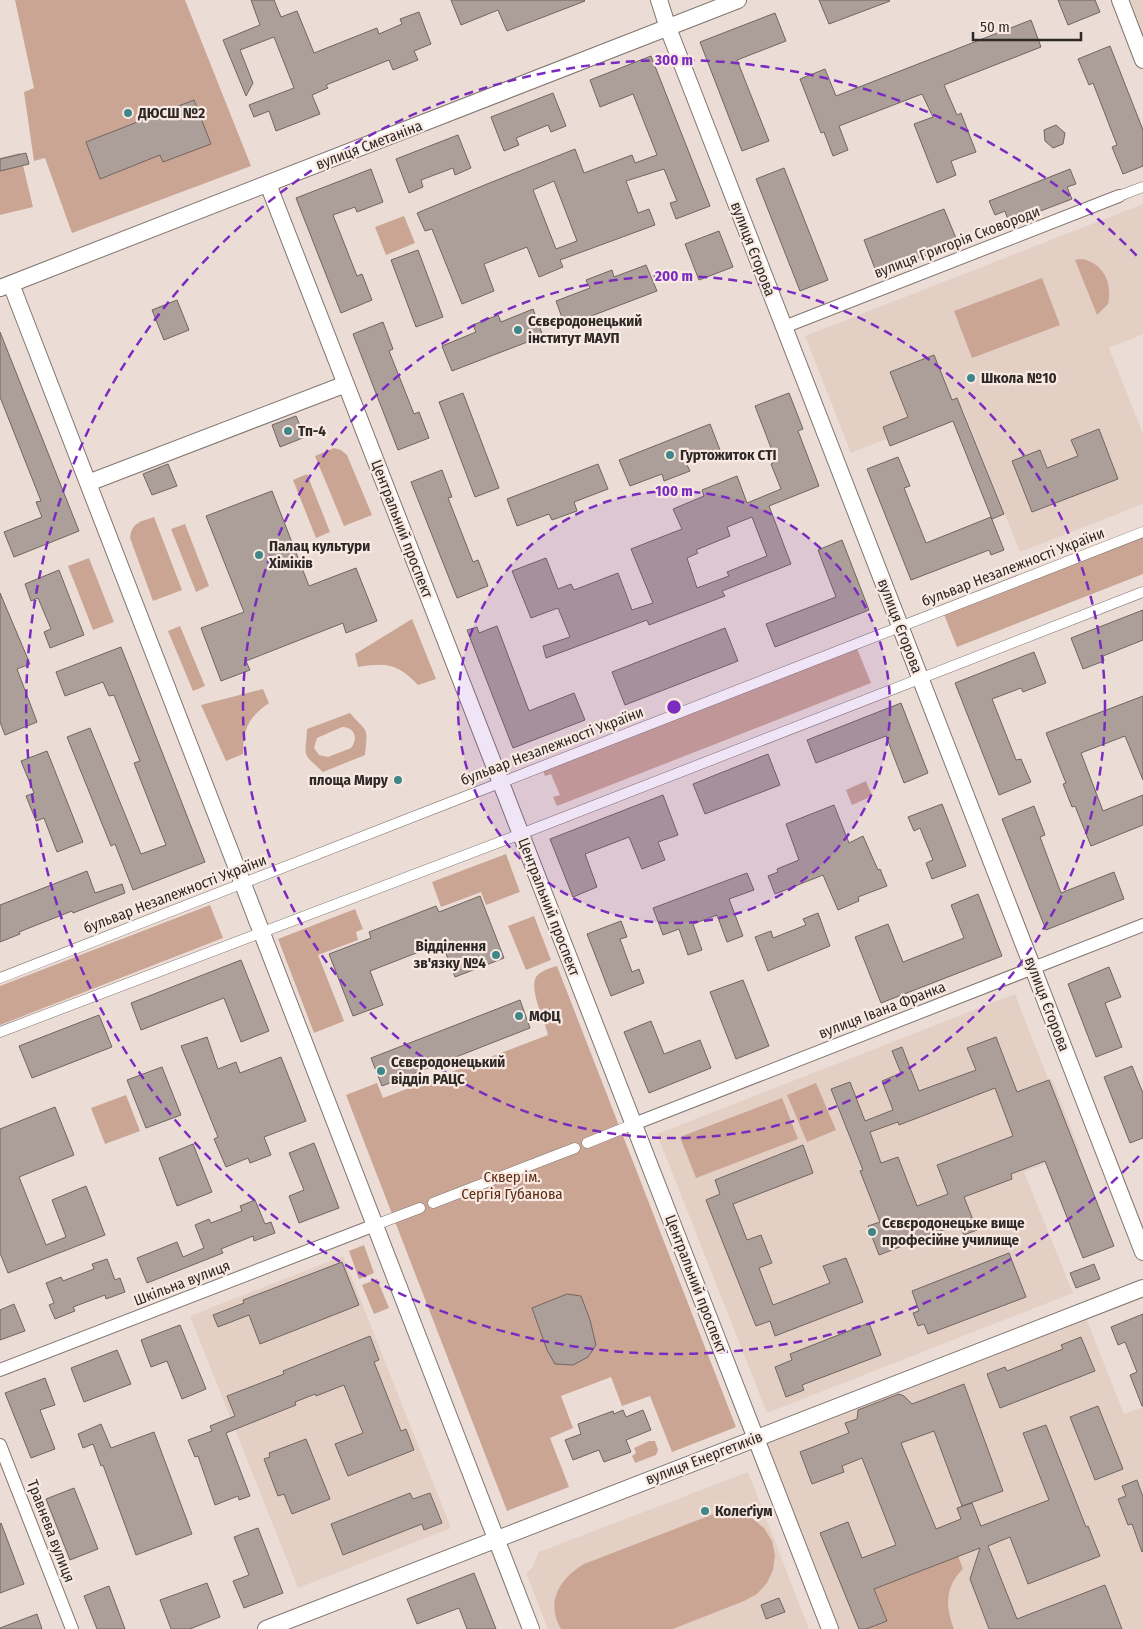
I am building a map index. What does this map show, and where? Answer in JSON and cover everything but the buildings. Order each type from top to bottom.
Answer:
[{"type":"street","name":"вулиця Єгорова","points":[[659,0],[668,28],[1143,1252]]},
{"type":"street","name":"вулиця Сметаніна","points":[[6,286],[738,0]]},
{"type":"street","points":[[1120,0],[1143,60]]},
{"type":"street","name":"Центральний проспект","points":[[268,184],[830,1629]]},
{"type":"street","name":"вулиця Григорія Сковороди","points":[[784,327],[1143,187]]},
{"type":"street","points":[[6,286],[88,483],[531,1629]]},
{"type":"street","points":[[88,483],[346,384]]},
{"type":"street","name":"бульвар Незалежності України","points":[[0,978],[1143,532]]},
{"type":"street","points":[[0,1032],[521,834],[1143,592]]},
{"type":"street","name":"вулиця Івана Франка","points":[[634,1124],[1143,925]]},
{"type":"street","points":[[587,1142],[634,1124]]},
{"type":"street","points":[[432,1203],[575,1148]]},
{"type":"street","points":[[375,1225],[420,1208]]},
{"type":"street","name":"Шкільна вулиця","points":[[0,1370],[375,1225]]},
{"type":"street","name":"вулиця Енергетиків","points":[[266,1629],[1143,1288]]},
{"type":"street","name":"Травнева вулиця","points":[[0,1445],[72,1629]]},
{"type":"shaded area","points":[[1126,0],[1143,0],[1143,42]]},
{"type":"shaded area","name":"Школа №10","points":[[1143,204],[1143,334],[1109,348],[1143,434],[1143,504],[1020,552],[963,409],[851,453],[805,336]]},
{"type":"shaded area","name":"Сєвєродонецьке вище професійне училище","points":[[1015,994],[1048,1079],[1052,1079],[1080,1151],[1024,1172],[1073,1293],[767,1413],[657,1134]]},
{"type":"shaded area","points":[[343,1256],[451,1528],[298,1588],[190,1316]]},
{"type":"shaded area","points":[[1086,1318],[1124,1414],[1143,1407],[1143,1629],[837,1629],[764,1444]]},
{"type":"shaded area","name":"Колеґіум","points":[[748,1472],[809,1629],[548,1629],[526,1573],[532,1568],[539,1552]]},
{"type":"green space","name":"ДЮСШ №2","points":[[15,0],[185,0],[251,166],[72,233],[45,158],[34,161],[24,92],[34,88]]},
{"type":"green space","points":[[20,153],[33,207],[0,215],[0,158]]},
{"type":"green space","points":[[404,216],[415,243],[386,255],[375,227]]},
{"type":"green space","points":[[1081,259],[1095,264],[1101,269],[1107,281],[1109,289],[1108,304],[1097,315],[1075,260]]},
{"type":"green space","points":[[1042,278],[1060,325],[972,358],[954,311]]},
{"type":"green space","points":[[334,448],[341,450],[347,455],[372,515],[344,526],[315,456]]},
{"type":"green space","points":[[307,474],[330,532],[316,538],[293,480]]},
{"type":"green space","points":[[154,517],[182,590],[153,601],[130,538],[135,526]]},
{"type":"green space","points":[[185,524],[209,586],[196,592],[171,529]]},
{"type":"green space","points":[[1143,534],[1143,574],[957,647],[943,612]]},
{"type":"green space","points":[[89,558],[114,622],[93,630],[68,566]]},
{"type":"green space","points":[[412,619],[436,679],[418,685],[404,673],[391,666],[358,667],[355,654]]},
{"type":"green space","points":[[180,626],[205,686],[193,691],[168,631]]},
{"type":"green space","points":[[856,646],[871,683],[557,806],[553,797],[560,795],[551,774],[545,776],[542,768]]},
{"type":"green space","points":[[263,689],[269,703],[256,714],[248,725],[244,738],[243,754],[226,761],[201,705]]},
{"type":"green space","points":[[350,713],[365,731],[365,755],[323,772],[306,754],[307,729]],"holes":[[[346,727],[352,731],[355,737],[351,748],[328,757],[319,755],[314,748],[317,738]]]},
{"type":"green space","points":[[866,781],[872,796],[852,805],[846,790]]},
{"type":"green space","points":[[506,854],[520,892],[486,905],[481,892],[441,907],[432,882]]},
{"type":"green space","points":[[210,905],[223,938],[0,1025],[0,986]]},
{"type":"green space","points":[[355,909],[363,929],[356,932],[358,940],[318,955],[344,1021],[314,1033],[278,939]]},
{"type":"green space","points":[[534,916],[551,960],[526,970],[508,926]]},
{"type":"green space","name":"Сквер ім. Сергія Губанова","points":[[557,966],[736,1427],[672,1452],[650,1396],[622,1406],[611,1377],[561,1396],[573,1428],[550,1438],[569,1487],[507,1511],[346,1095],[377,1083],[383,1098],[548,1035],[536,998],[534,983],[540,973]]},
{"type":"green space","points":[[816,1083],[836,1130],[807,1142],[787,1095]]},
{"type":"green space","points":[[126,1095],[140,1131],[105,1144],[91,1108]]},
{"type":"green space","points":[[782,1098],[798,1139],[696,1178],[680,1137]]},
{"type":"green space","points":[[364,1245],[374,1273],[359,1279],[349,1251]]},
{"type":"green space","points":[[377,1279],[389,1308],[374,1314],[362,1285]]},
{"type":"green space","points":[[649,1441],[655,1441],[658,1450],[656,1455],[635,1463],[632,1456],[636,1453],[634,1448]]},
{"type":"green space","points":[[725,1512],[740,1513],[753,1519],[764,1528],[772,1541],[775,1555],[773,1570],[767,1583],[757,1594],[673,1629],[561,1629],[556,1619],[555,1600],[562,1584],[575,1570],[584,1564],[711,1515]]},
{"type":"green space","points":[[958,1556],[963,1569],[953,1582],[948,1597],[949,1613],[954,1629],[866,1629],[887,1620],[874,1589]]},
{"type":"place","name":"ДЮСШ №2","points":[[128,113]]},
{"type":"place","name":"Сєвєродонецький інститут МАУП","points":[[518,330]]},
{"type":"place","name":"Школа №10","points":[[971,378]]},
{"type":"place","name":"Тп-4","points":[[288,431]]},
{"type":"place","name":"Гуртожиток СТІ","points":[[670,455]]},
{"type":"place","name":"Палац культури Хіміків","points":[[259,555]]},
{"type":"place","name":"площа Миру","points":[[398,780]]},
{"type":"place","name":"Відділення зв'язку №4","points":[[496,955]]},
{"type":"place","name":"МФЦ","points":[[519,1016]]},
{"type":"place","name":"Сєвєродонецький відділ РАЦС","points":[[381,1071]]},
{"type":"place","name":"Сєвєродонецьке вище професійне училище","points":[[872,1232]]},
{"type":"place","name":"Колеґіум","points":[[705,1511]]}]
